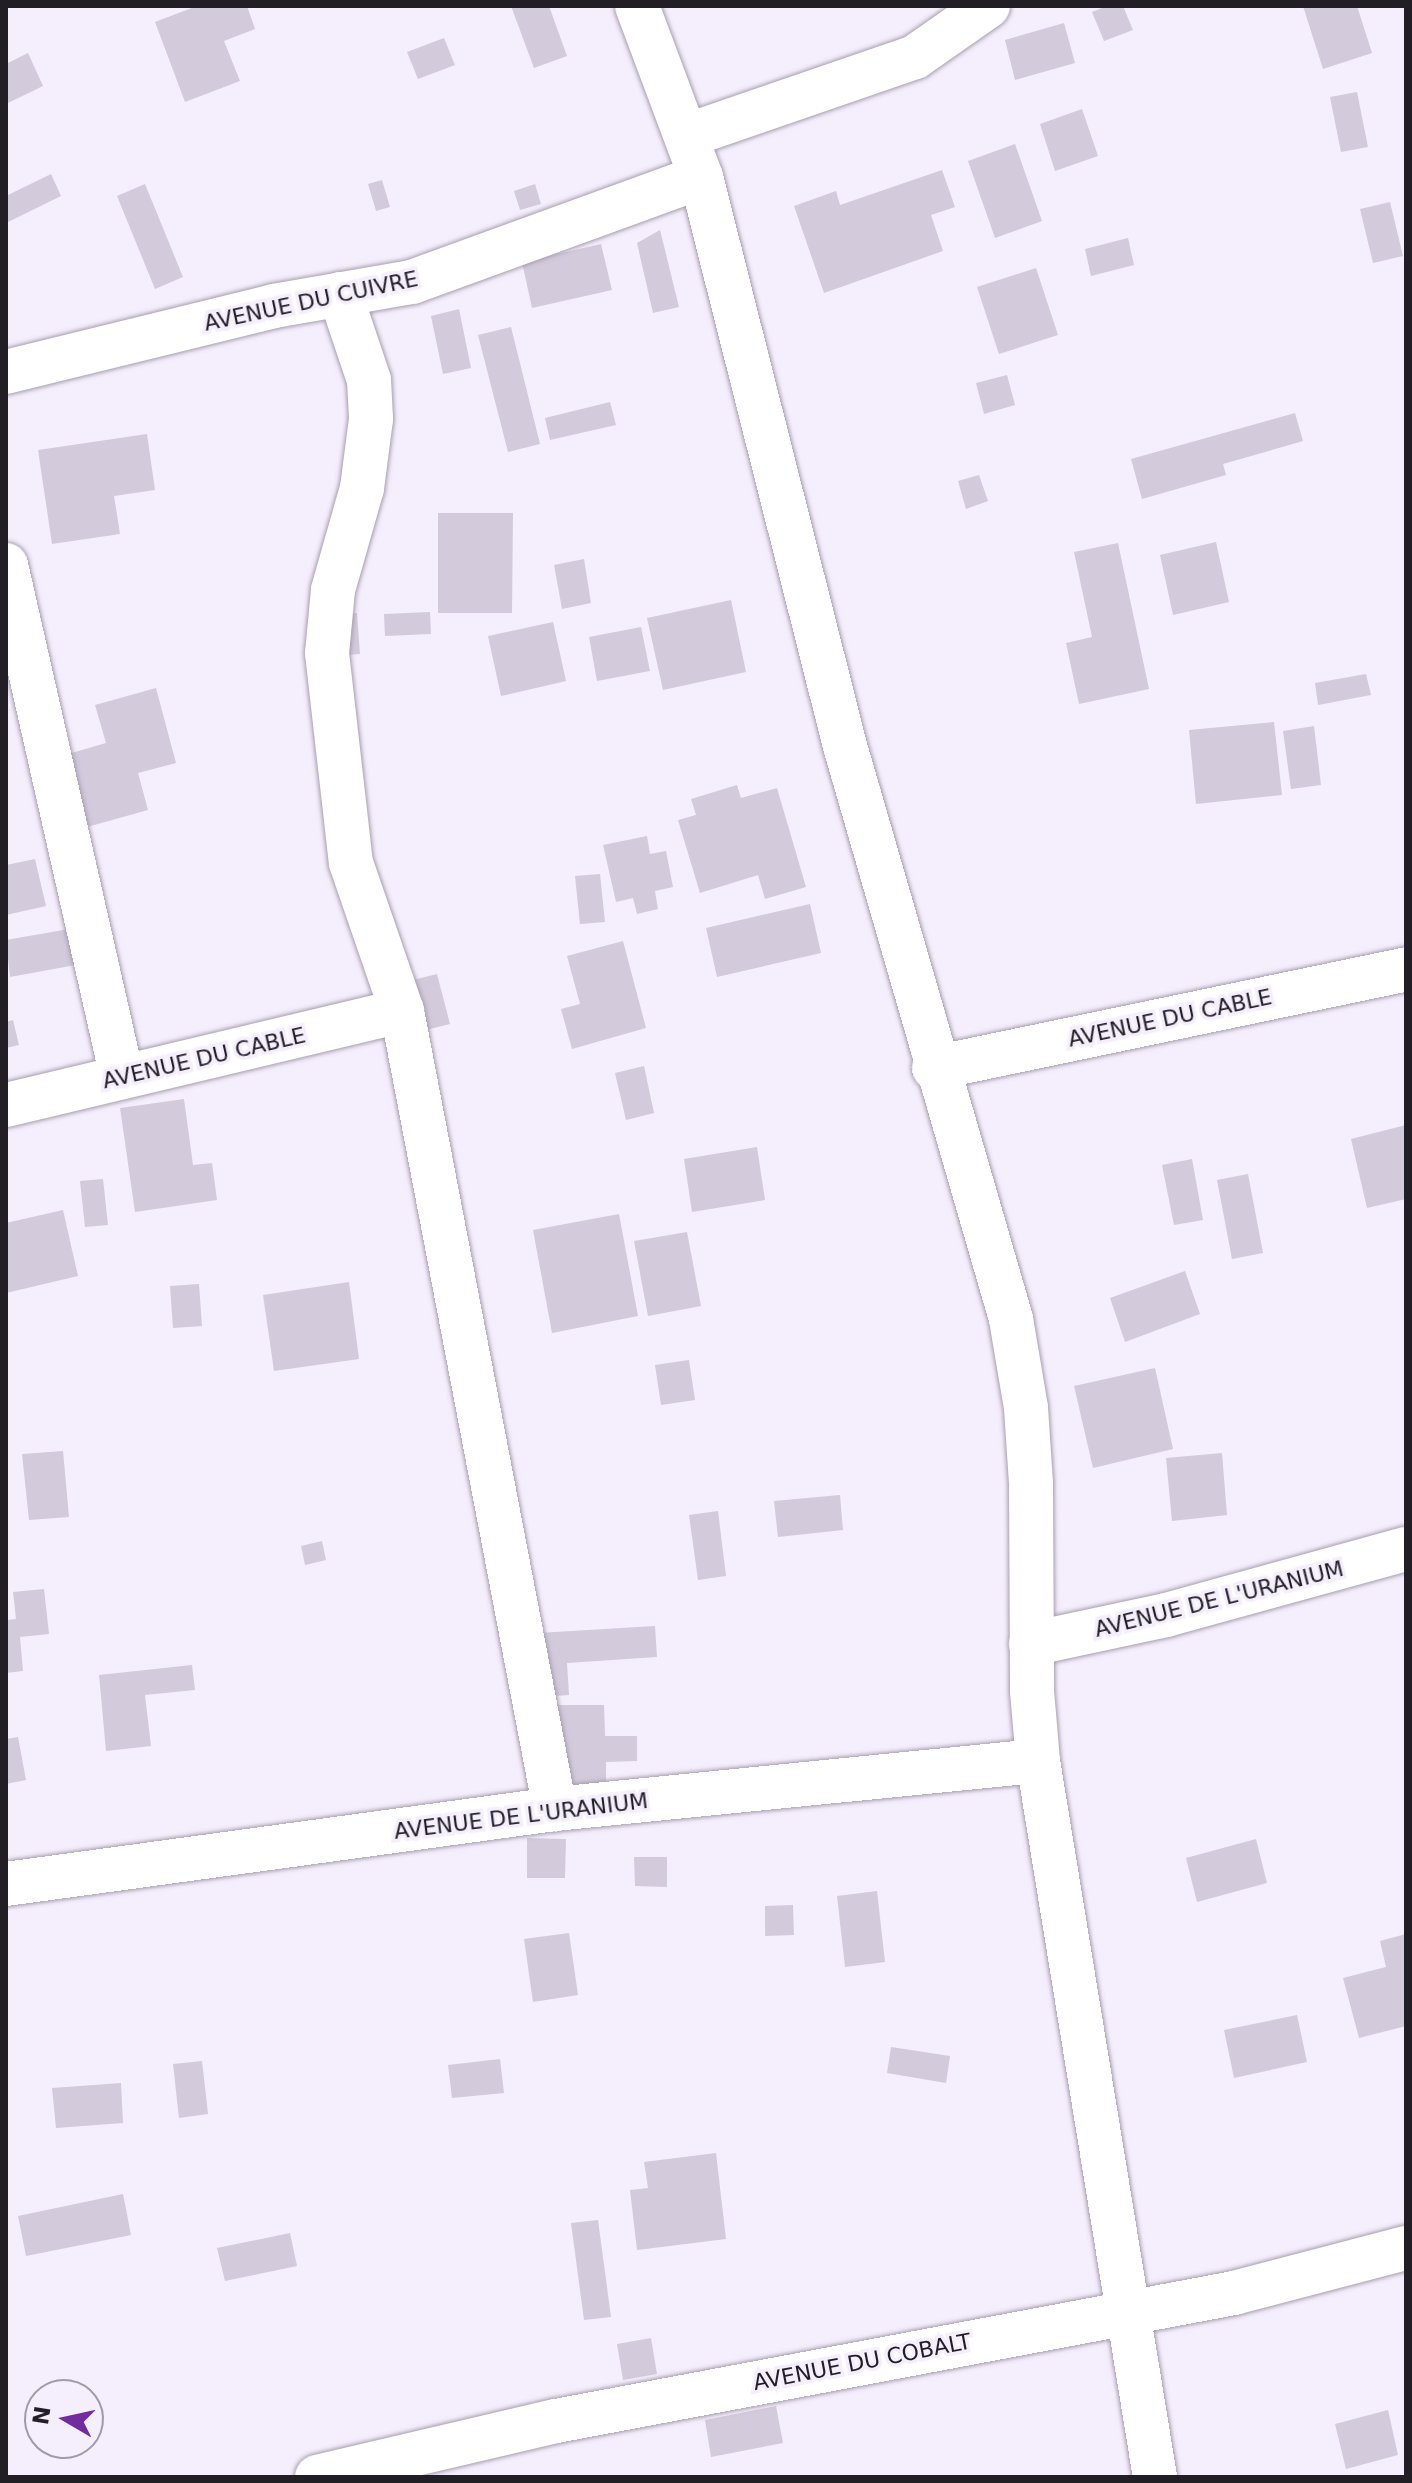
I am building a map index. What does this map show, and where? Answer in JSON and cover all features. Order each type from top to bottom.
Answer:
[{"type":"street","points":[[637,6],[701,177],[845,746],[934,1068],[1011,1319],[1023,1393],[1031,1484],[1031,1644],[1038,1761],[1155,2477]]},
{"type":"street","points":[[686,136],[915,57],[988,6]]},
{"type":"street","name":"AVENUE DU CUIVRE","points":[[6,372],[340,294],[412,282],[701,177]]},
{"type":"street","points":[[340,294],[369,380],[371,419],[362,488],[333,590],[327,653],[351,863],[402,1011],[555,1809]]},
{"type":"street","points":[[6,565],[122,1077]]},
{"type":"street","name":"AVENUE DU CABLE","points":[[934,1068],[1406,969]]},
{"type":"street","name":"AVENUE DU CABLE","points":[[6,1105],[402,1011]]},
{"type":"street","name":"AVENUE DE L'URANIUM","points":[[1031,1644],[1166,1615],[1406,1549]]},
{"type":"street","name":"AVENUE DE L'URANIUM","points":[[6,1884],[555,1809],[1038,1761]]},
{"type":"street","name":"AVENUE DU COBALT","points":[[317,2477],[556,2421],[1128,2309],[1234,2293],[1406,2248]]},
{"type":"building","points":[[197,6],[247,6],[255,29],[224,41],[240,81],[185,102],[155,22]]},
{"type":"building","points":[[511,6],[549,6],[567,56],[534,68]]},
{"type":"building","points":[[1107,6],[1123,6],[1133,30],[1104,41],[1092,12]]},
{"type":"building","points":[[1303,6],[1357,6],[1372,53],[1323,69]]},
{"type":"building","points":[[1064,23],[1075,63],[1015,80],[1005,40]]},
{"type":"building","points":[[444,38],[455,65],[418,79],[407,52]]},
{"type":"building","points":[[28,53],[43,86],[6,104],[6,64]]},
{"type":"building","points":[[1357,92],[1368,147],[1341,152],[1330,97]]},
{"type":"building","points":[[1082,109],[1098,156],[1055,171],[1040,124]]},
{"type":"building","points":[[1015,144],[1042,221],[995,238],[968,161]]},
{"type":"building","points":[[942,170],[955,207],[931,215],[943,251],[824,293],[794,206],[836,191],[840,205]]},
{"type":"building","points":[[51,174],[61,196],[6,223],[6,196]]},
{"type":"building","points":[[382,180],[390,207],[376,211],[368,184]]},
{"type":"building","points":[[145,184],[183,277],[155,289],[117,196]]},
{"type":"building","points":[[535,184],[541,204],[520,210],[514,191]]},
{"type":"building","points":[[1390,202],[1403,256],[1373,263],[1360,209]]},
{"type":"building","points":[[660,230],[679,307],[653,313],[637,243]]},
{"type":"building","points":[[1128,238],[1134,265],[1091,276],[1085,249]]},
{"type":"building","points":[[601,244],[612,290],[532,308],[522,262]]},
{"type":"building","points":[[1036,268],[1058,335],[999,354],[977,287]]},
{"type":"building","points":[[459,309],[471,368],[443,374],[431,316]]},
{"type":"building","points":[[511,327],[540,444],[508,452],[478,335]]},
{"type":"building","points":[[1007,375],[1015,405],[984,414],[976,383]]},
{"type":"building","points":[[610,402],[616,425],[550,440],[545,418]]},
{"type":"building","points":[[1295,413],[1303,441],[1223,464],[1226,475],[1142,499],[1131,459]]},
{"type":"building","points":[[147,434],[155,490],[114,496],[120,534],[52,544],[38,450]]},
{"type":"building","points":[[979,475],[988,501],[966,509],[958,481]]},
{"type":"building","points":[[438,513],[513,513],[512,613],[438,613]]},
{"type":"building","points":[[1216,542],[1229,602],[1173,615],[1160,555]]},
{"type":"building","points":[[1118,543],[1149,689],[1079,704],[1066,643],[1092,637],[1074,552]]},
{"type":"building","points":[[584,559],[591,603],[562,609],[554,565]]},
{"type":"building","points":[[731,600],[746,672],[663,690],[647,618]]},
{"type":"building","points":[[430,612],[431,634],[385,636],[384,614]]},
{"type":"building","points":[[357,613],[360,654],[337,656],[334,615]]},
{"type":"building","points":[[553,622],[566,681],[501,696],[488,636]]},
{"type":"building","points":[[641,627],[650,671],[597,681],[589,637]]},
{"type":"building","points":[[1366,674],[1371,695],[1318,705],[1315,683]]},
{"type":"building","points":[[156,688],[176,763],[138,773],[148,810],[87,827],[68,754],[106,743],[95,705]]},
{"type":"building","points":[[1274,722],[1282,795],[1196,804],[1189,730]]},
{"type":"building","points":[[1314,726],[1321,785],[1291,789],[1283,731]]},
{"type":"building","points":[[737,785],[741,798],[777,788],[806,887],[765,899],[758,875],[700,893],[678,820],[696,815],[691,799]]},
{"type":"building","points":[[647,836],[650,854],[666,851],[673,887],[655,891],[658,909],[637,914],[633,898],[616,902],[603,845]]},
{"type":"building","points":[[35,859],[46,906],[6,915],[6,865]]},
{"type":"building","points":[[600,874],[605,922],[580,924],[575,876]]},
{"type":"building","points":[[810,904],[821,953],[717,977],[706,928]]},
{"type":"building","points":[[75,928],[81,964],[10,977],[6,940]]},
{"type":"building","points":[[623,941],[646,1028],[572,1049],[561,1009],[580,1004],[567,956]]},
{"type":"building","points":[[437,974],[450,1024],[426,1030],[413,980]]},
{"type":"building","points":[[13,1020],[19,1045],[6,1048],[6,1022]]},
{"type":"building","points":[[644,1066],[654,1113],[626,1120],[615,1073]]},
{"type":"building","points":[[184,1099],[193,1165],[212,1163],[217,1200],[135,1212],[120,1108]]},
{"type":"building","points":[[1406,1125],[1406,1199],[1367,1208],[1351,1139]]},
{"type":"building","points":[[757,1147],[765,1200],[692,1212],[684,1159]]},
{"type":"building","points":[[1192,1159],[1203,1220],[1174,1225],[1162,1165]]},
{"type":"building","points":[[1248,1174],[1263,1253],[1232,1259],[1217,1180]]},
{"type":"building","points":[[103,1179],[108,1225],[85,1227],[80,1181]]},
{"type":"building","points":[[63,1210],[78,1276],[6,1293],[6,1223]]},
{"type":"building","points":[[619,1214],[638,1316],[552,1333],[533,1230]]},
{"type":"building","points":[[687,1232],[701,1306],[648,1316],[634,1241]]},
{"type":"building","points":[[1185,1271],[1200,1314],[1125,1342],[1110,1298]]},
{"type":"building","points":[[349,1282],[359,1359],[274,1371],[263,1295]]},
{"type":"building","points":[[199,1284],[202,1326],[173,1328],[170,1286]]},
{"type":"building","points":[[689,1360],[695,1400],[661,1405],[655,1365]]},
{"type":"building","points":[[1155,1368],[1173,1449],[1093,1468],[1074,1386]]},
{"type":"building","points":[[63,1451],[69,1517],[29,1520],[22,1454]]},
{"type":"building","points":[[1222,1453],[1227,1515],[1172,1521],[1166,1458]]},
{"type":"building","points":[[840,1495],[843,1530],[778,1537],[774,1501]]},
{"type":"building","points":[[718,1511],[726,1576],[698,1580],[689,1515]]},
{"type":"building","points":[[322,1541],[326,1560],[305,1565],[301,1546]]},
{"type":"building","points":[[44,1589],[49,1634],[20,1637],[23,1671],[6,1673],[6,1620],[16,1619],[13,1592]]},
{"type":"building","points":[[655,1626],[657,1657],[567,1663],[569,1695],[541,1697],[538,1633]]},
{"type":"building","points":[[192,1665],[195,1690],[145,1695],[151,1746],[106,1751],[99,1675]]},
{"type":"building","points":[[553,1705],[604,1705],[605,1736],[637,1736],[637,1761],[606,1762],[606,1786],[554,1787]]},
{"type":"building","points":[[18,1737],[26,1780],[6,1784],[6,1739]]},
{"type":"building","points":[[527,1838],[566,1839],[565,1878],[527,1878]]},
{"type":"building","points":[[1256,1839],[1267,1883],[1197,1902],[1186,1858]]},
{"type":"building","points":[[634,1857],[667,1857],[667,1887],[635,1886]]},
{"type":"building","points":[[877,1891],[885,1962],[845,1967],[837,1896]]},
{"type":"building","points":[[793,1905],[794,1935],[765,1936],[765,1906]]},
{"type":"building","points":[[569,1933],[578,1995],[533,2002],[524,1939]]},
{"type":"building","points":[[1406,1934],[1406,2026],[1359,2038],[1343,1978],[1386,1967],[1380,1941]]},
{"type":"building","points":[[1297,2015],[1307,2062],[1234,2078],[1224,2030]]},
{"type":"building","points":[[891,2047],[950,2056],[946,2083],[887,2073]]},
{"type":"building","points":[[500,2059],[504,2093],[452,2098],[448,2065]]},
{"type":"building","points":[[202,2061],[208,2114],[179,2118],[173,2064]]},
{"type":"building","points":[[121,2083],[123,2123],[56,2128],[52,2088]]},
{"type":"building","points":[[716,2153],[726,2239],[637,2250],[630,2190],[648,2188],[644,2162]]},
{"type":"building","points":[[123,2194],[131,2235],[26,2256],[18,2216]]},
{"type":"building","points":[[598,2220],[611,2317],[584,2320],[571,2223]]},
{"type":"building","points":[[290,2233],[297,2266],[225,2281],[217,2248]]},
{"type":"building","points":[[651,2338],[657,2374],[623,2380],[617,2344]]},
{"type":"building","points":[[776,2406],[783,2443],[711,2457],[705,2420]]},
{"type":"building","points":[[1388,2410],[1398,2455],[1346,2469],[1335,2424]]}]
